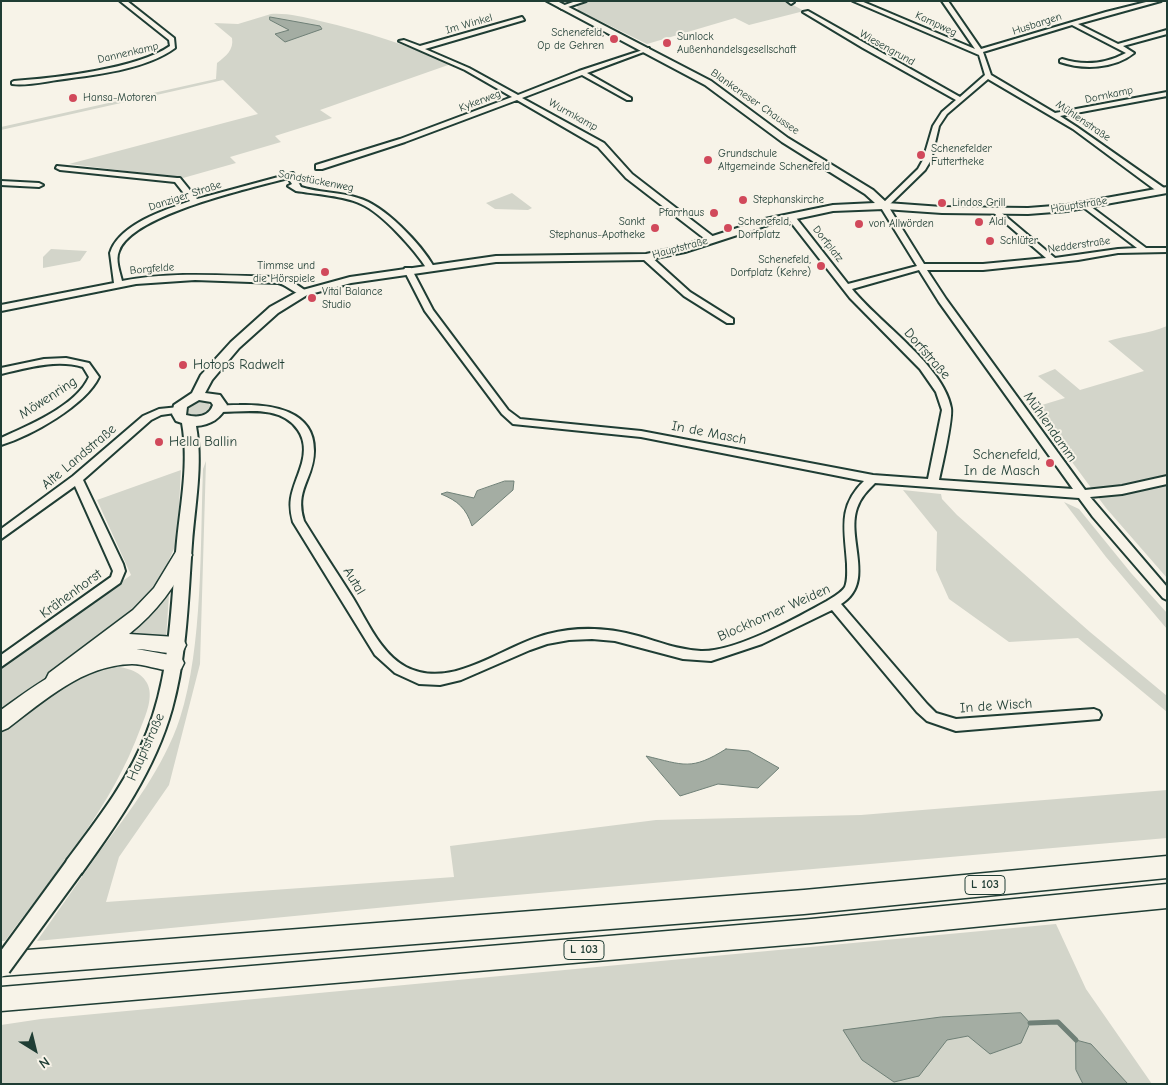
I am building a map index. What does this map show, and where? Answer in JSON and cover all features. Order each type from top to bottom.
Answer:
[{"type":"main road","name":"Blankeneser Chaussee","points":[[551,1],[708,83],[785,140],[869,192],[884,206]]},
{"type":"main road","name":"Hauptstraße","points":[[204,396],[219,365],[252,327],[274,310],[303,292],[350,280],[408,270],[505,258],[612,259],[646,257],[712,240],[790,216],[834,208],[884,206],[997,211],[1048,210],[1086,205],[1164,190]]},
{"type":"main road","points":[[204,396],[219,401],[220,409],[214,416],[204,420],[188,421],[181,418],[179,410],[186,401],[204,396]]},
{"type":"main road","name":"Hauptstraße","points":[[192,460],[204,420]]},
{"type":"main road","name":"Hauptstraße","points":[[1,965],[115,810],[142,763],[164,709],[175,654],[192,460],[188,421]]},
{"type":"main road","points":[[1,722],[150,605],[168,582],[183,555]]},
{"type":"main road","points":[[95,649],[126,642],[175,654]]},
{"type":"main road","points":[[46,688],[72,672],[106,660],[133,656],[175,654]]},
{"type":"main road","name":"L 103","points":[[1,965],[804,902],[1167,868]]},
{"type":"main road","name":"L 103","points":[[1,999],[811,931],[1167,896]]},
{"type":"main road","points":[[1,952],[70,960]]},
{"type":"street","name":"Dannenkamp","points":[[14,83],[46,81],[125,65],[156,58],[174,47],[172,39],[123,1]]},
{"type":"street","points":[[562,7],[584,1]]},
{"type":"street","name":"Kampweg","points":[[856,1],[980,53]]},
{"type":"street","points":[[884,206],[921,170],[927,160],[936,126],[944,113],[988,76],[988,66],[944,1]]},
{"type":"street","points":[[1130,1],[1140,5]]},
{"type":"street","name":"Husbargen","points":[[980,53],[1072,23],[1158,1]]},
{"type":"street","name":"Wiesengrund","points":[[806,12],[959,99]]},
{"type":"street","name":"Im Winkel","points":[[421,48],[522,20]]},
{"type":"street","points":[[1062,61],[1074,66],[1094,65],[1131,53],[1072,23]]},
{"type":"street","points":[[1118,46],[1167,32]]},
{"type":"street","name":"Wurmkamp","points":[[402,41],[467,69],[601,145],[624,171],[712,240]]},
{"type":"street","name":"Kykerweg","points":[[319,167],[395,143],[581,72],[647,50]]},
{"type":"street","points":[[581,72],[629,99]]},
{"type":"street","name":"Mühlenstraße","points":[[988,76],[1055,115],[1164,190]]},
{"type":"street","name":"Dornkamp","points":[[1055,115],[1167,94]]},
{"type":"street","points":[[60,168],[177,180],[196,203]]},
{"type":"street","name":"Danziger Straße","points":[[118,283],[114,253],[124,237],[150,218],[290,176],[299,189]]},
{"type":"street","points":[[1,183],[39,185]]},
{"type":"street","name":"Sandstückenweg","points":[[299,189],[363,202],[372,207],[411,243],[430,267]]},
{"type":"street","points":[[1086,205],[1143,249]]},
{"type":"street","name":"Mühlendamm","points":[[884,206],[942,300],[1082,494],[1167,595]]},
{"type":"street","points":[[997,211],[1053,260]]},
{"type":"street","name":"Dorfplatz","points":[[790,216],[848,287]]},
{"type":"street","name":"Nedderstraße","points":[[848,287],[921,267],[983,267],[1143,249],[1167,250]]},
{"type":"street","points":[[646,257],[687,294],[730,321]]},
{"type":"street","name":"In de Masch","points":[[408,270],[429,311],[505,412],[517,422],[640,434],[873,479],[1082,494],[1122,490],[1167,480]]},
{"type":"street","name":"Borgfelde","points":[[1,308],[118,283],[195,277],[268,279],[287,282],[303,292]]},
{"type":"street","name":"Dorfstraße","points":[[848,287],[928,373],[944,397],[947,410],[934,483]]},
{"type":"street","name":"Möwenring","points":[[1,371],[35,364],[71,361],[86,365],[94,377],[87,389],[69,404],[1,442]]},
{"type":"street","name":"Autal","points":[[220,409],[269,409],[290,414],[299,422],[309,438],[311,448],[295,493],[296,514],[379,651],[387,661],[400,671],[428,679],[445,679],[466,675],[531,644],[558,637]]},
{"type":"street","name":"Alte Landstraße","points":[[1,535],[77,479],[147,418],[159,412],[179,410]]},
{"type":"street","name":"Krähenhorst","points":[[1,662],[116,580],[119,572],[117,564],[77,479]]},
{"type":"street","name":"Blockhorner Weiden","points":[[558,637],[594,635],[627,638],[679,655],[712,656],[742,646],[834,604],[845,596],[853,585],[849,521],[852,501],[860,488],[873,479]]},
{"type":"street","name":"In de Wisch","points":[[834,604],[922,708],[932,717],[945,723],[956,725],[1094,714]]},
{"type":"shaded area","points":[[590,1],[786,1],[804,11],[749,25],[735,18],[647,44],[578,10],[577,6]]},
{"type":"shaded area","points":[[271,14],[301,17],[354,29],[403,45],[451,64],[320,110],[332,118],[275,136],[281,142],[230,157],[236,163],[183,178],[69,164],[258,114],[223,80],[1,130],[1,127],[216,79],[217,63],[229,52],[232,46],[232,38],[214,23],[238,24]]},
{"type":"shaded area","points":[[270,17],[320,26],[322,29],[285,42],[275,34],[289,30],[270,20]]},
{"type":"shaded area","points":[[512,193],[532,208],[528,210],[495,209],[486,203]]},
{"type":"shaded area","points":[[51,249],[87,251],[80,261],[43,268],[43,257]]},
{"type":"shaded area","points":[[1167,326],[1167,578],[1106,508],[1032,408],[1065,398],[1038,376],[1055,369],[1080,390],[1144,371],[1108,341]]},
{"type":"shaded area","points":[[204,400],[211,406],[206,414],[194,416],[186,412],[186,407],[195,401]]},
{"type":"shaded area","points":[[206,461],[200,664],[169,785],[119,857],[106,902],[454,877],[450,846],[656,820],[861,815],[1167,790],[1167,838],[459,900],[37,941],[156,771],[180,718],[193,659],[197,627],[203,469]]},
{"type":"shaded area","points":[[181,470],[177,542],[160,580],[145,599],[123,620],[1,712],[1,669],[131,575],[97,500]]},
{"type":"shaded area","points":[[505,481],[514,481],[513,490],[472,526],[461,506],[441,494],[447,492],[474,498],[477,491]]},
{"type":"shaded area","points":[[903,490],[941,494],[942,499],[957,515],[1090,632],[1167,696],[1167,712],[1078,638],[1009,642],[949,599],[936,570],[937,532]]},
{"type":"shaded area","points":[[1064,502],[1079,509],[1131,573],[1167,613],[1167,629],[1106,557]]},
{"type":"shaded area","points":[[166,595],[169,595],[166,639],[124,638]]},
{"type":"shaded area","points":[[111,666],[126,668],[136,672],[147,683],[150,694],[143,722],[115,785],[81,839],[5,941],[1,941],[1,732],[66,685]]},
{"type":"shaded area","points":[[726,749],[749,751],[779,768],[758,788],[718,784],[680,796],[646,756],[679,764],[687,764],[704,761]]},
{"type":"shaded area","points":[[1056,924],[1086,989],[1152,1084],[1,1084],[1,1025],[41,1019]]},
{"type":"shaded area","points":[[1021,1013],[1030,1023],[1021,1043],[990,1054],[968,1036],[947,1040],[919,1076],[894,1082],[862,1060],[843,1030],[941,1017]]},
{"type":"shaded area","points":[[1076,1040],[1091,1044],[1128,1084],[1083,1084],[1076,1070]]},
{"type":"waterway","points":[[1030,1023],[1058,1022],[1076,1040]]},
{"type":"place","name":"Schenefeld, Op de Gehren","points":[[614,39]]},
{"type":"place","name":"Sunlock Außenhandelsgesellschaft","points":[[667,43]]},
{"type":"place","name":"Hansa-Motoren","points":[[73,98]]},
{"type":"place","name":"Schenefelder Futtertheke","points":[[921,155]]},
{"type":"place","name":"Grundschule Altgemeinde Schenefeld","points":[[708,160]]},
{"type":"place","name":"Stephanskirche","points":[[743,200]]},
{"type":"place","name":"Lindos Grill","points":[[942,203]]},
{"type":"place","name":"Pfarrhaus","points":[[714,213]]},
{"type":"place","name":"Aldi","points":[[979,222]]},
{"type":"place","name":"von Allwörden","points":[[859,224]]},
{"type":"place","name":"Sankt Stephanus-Apotheke","points":[[655,228]]},
{"type":"place","name":"Schenefeld, Dorfplatz","points":[[728,228]]},
{"type":"place","name":"Schlüter","points":[[990,241]]},
{"type":"place","name":"Schenefeld, Dorfplatz (Kehre)","points":[[821,266]]},
{"type":"place","name":"Timmse und die Hörspiele","points":[[325,272]]},
{"type":"place","name":"Vital Balance Studio","points":[[312,298]]},
{"type":"place","name":"Hotops Radwelt","points":[[183,365]]},
{"type":"place","name":"Hella Ballin","points":[[159,442]]},
{"type":"place","name":"Schenefeld, In de Masch","points":[[1050,463]]}]
